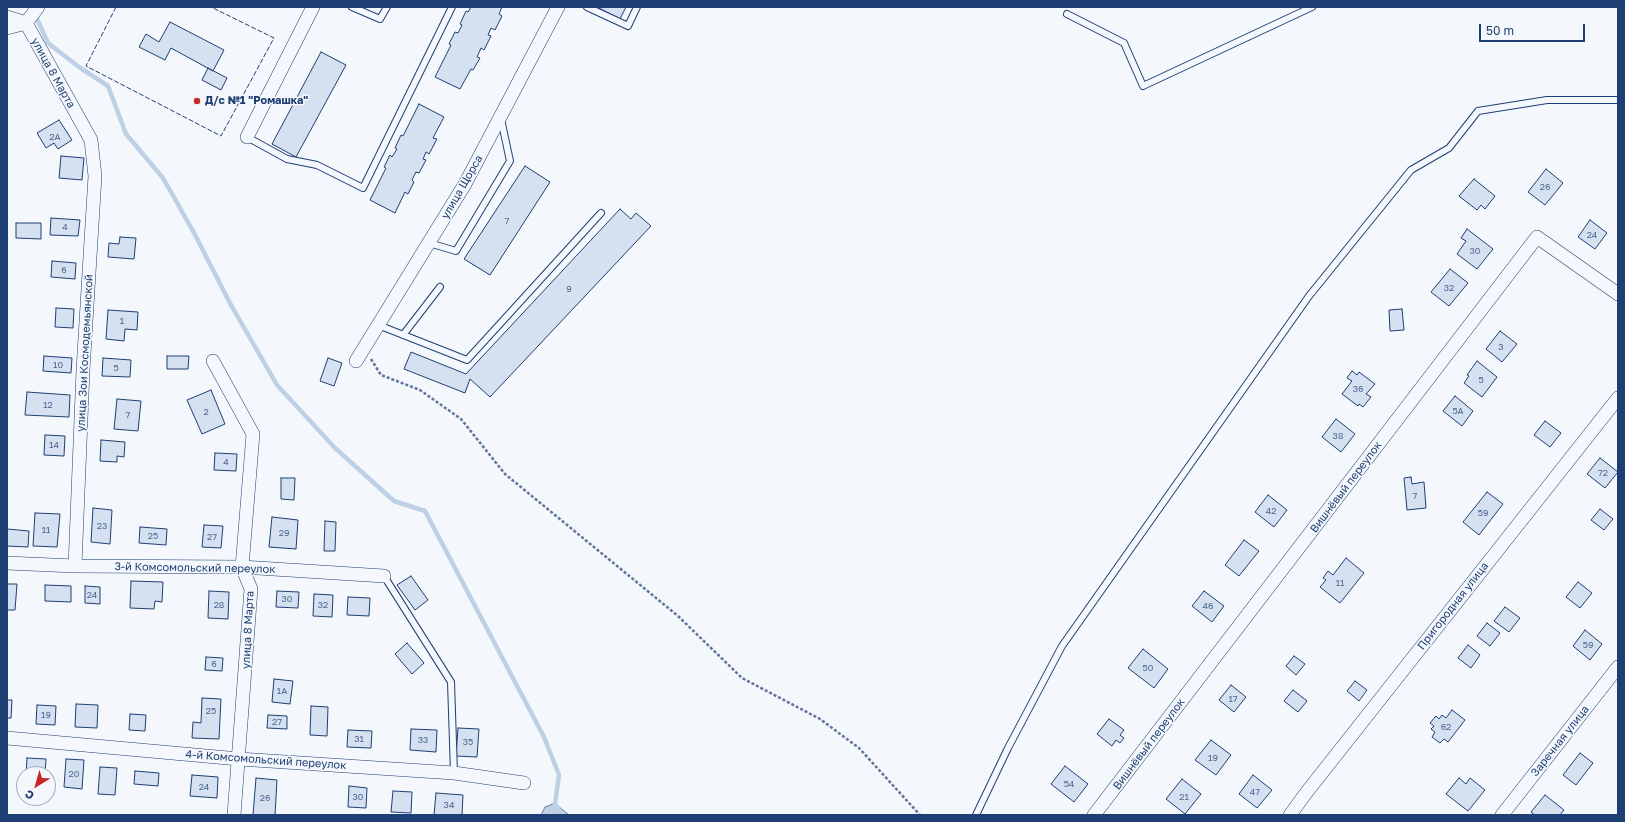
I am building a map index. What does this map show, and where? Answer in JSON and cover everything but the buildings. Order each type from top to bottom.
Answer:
[{"type":"street","points":[[7,28],[26,23],[38,7]]},
{"type":"street","points":[[247,137],[313,7]]},
{"type":"street","name":"улица Щорса","points":[[356,361],[465,184],[558,7]]},
{"type":"street","points":[[7,17],[26,23]]},
{"type":"street","name":"улица 8 Марта","points":[[26,23],[91,140]]},
{"type":"street","name":"улица Зои Космодемьянской","points":[[74,566],[83,370],[95,176],[91,140]]},
{"type":"street","name":"Вишнёвый переулок","points":[[1094,815],[1537,237],[1618,294]]},
{"type":"street","name":"улица 8 Марта","points":[[213,361],[253,434],[242,567],[251,589],[234,815]]},
{"type":"street","name":"Пригородная улица","points":[[1290,815],[1310,786],[1618,398]]},
{"type":"street","name":"3-й Комсомольский переулок","points":[[7,563],[74,566],[242,567],[384,576]]},
{"type":"street","name":"Заречная улица","points":[[1502,815],[1618,667]]},
{"type":"street","name":"4-й Комсомольский переулок","points":[[7,738],[239,759],[454,773],[524,783]]},
{"type":"lane","points":[[352,7],[380,19],[387,7]]},
{"type":"lane","points":[[247,137],[287,159],[316,165],[363,188],[452,7]]},
{"type":"lane","points":[[587,7],[628,26],[636,7]]},
{"type":"lane","points":[[1067,14],[1124,43],[1143,86],[1312,7]]},
{"type":"lane","points":[[976,815],[1008,748],[1062,646],[1309,296],[1411,170],[1449,148],[1478,111],[1547,100],[1618,100]]},
{"type":"lane","points":[[429,243],[456,251],[510,161],[501,117]]},
{"type":"lane","points":[[378,324],[467,360],[601,213]]},
{"type":"lane","points":[[404,334],[440,287]]},
{"type":"lane","points":[[384,576],[451,682],[454,773]]},
{"type":"path","points":[[365,348],[381,375],[420,390],[461,419],[505,474],[678,616],[742,678],[820,719],[859,748],[920,815]]},
{"type":"water","points":[[553,804],[569,815],[541,815],[545,807]]},
{"type":"waterway","points":[[37,19],[48,43],[79,67],[108,86],[126,134],[163,178],[193,231],[231,305],[277,385],[335,448],[394,501],[425,511],[544,737],[559,775],[555,804],[562,815]]},
{"type":"fence","points":[[116,7],[86,66],[221,136],[274,38],[211,7]]},
{"type":"place","name":"Д/с №1 \"Ромашка\"","points":[[197,101]]}]
